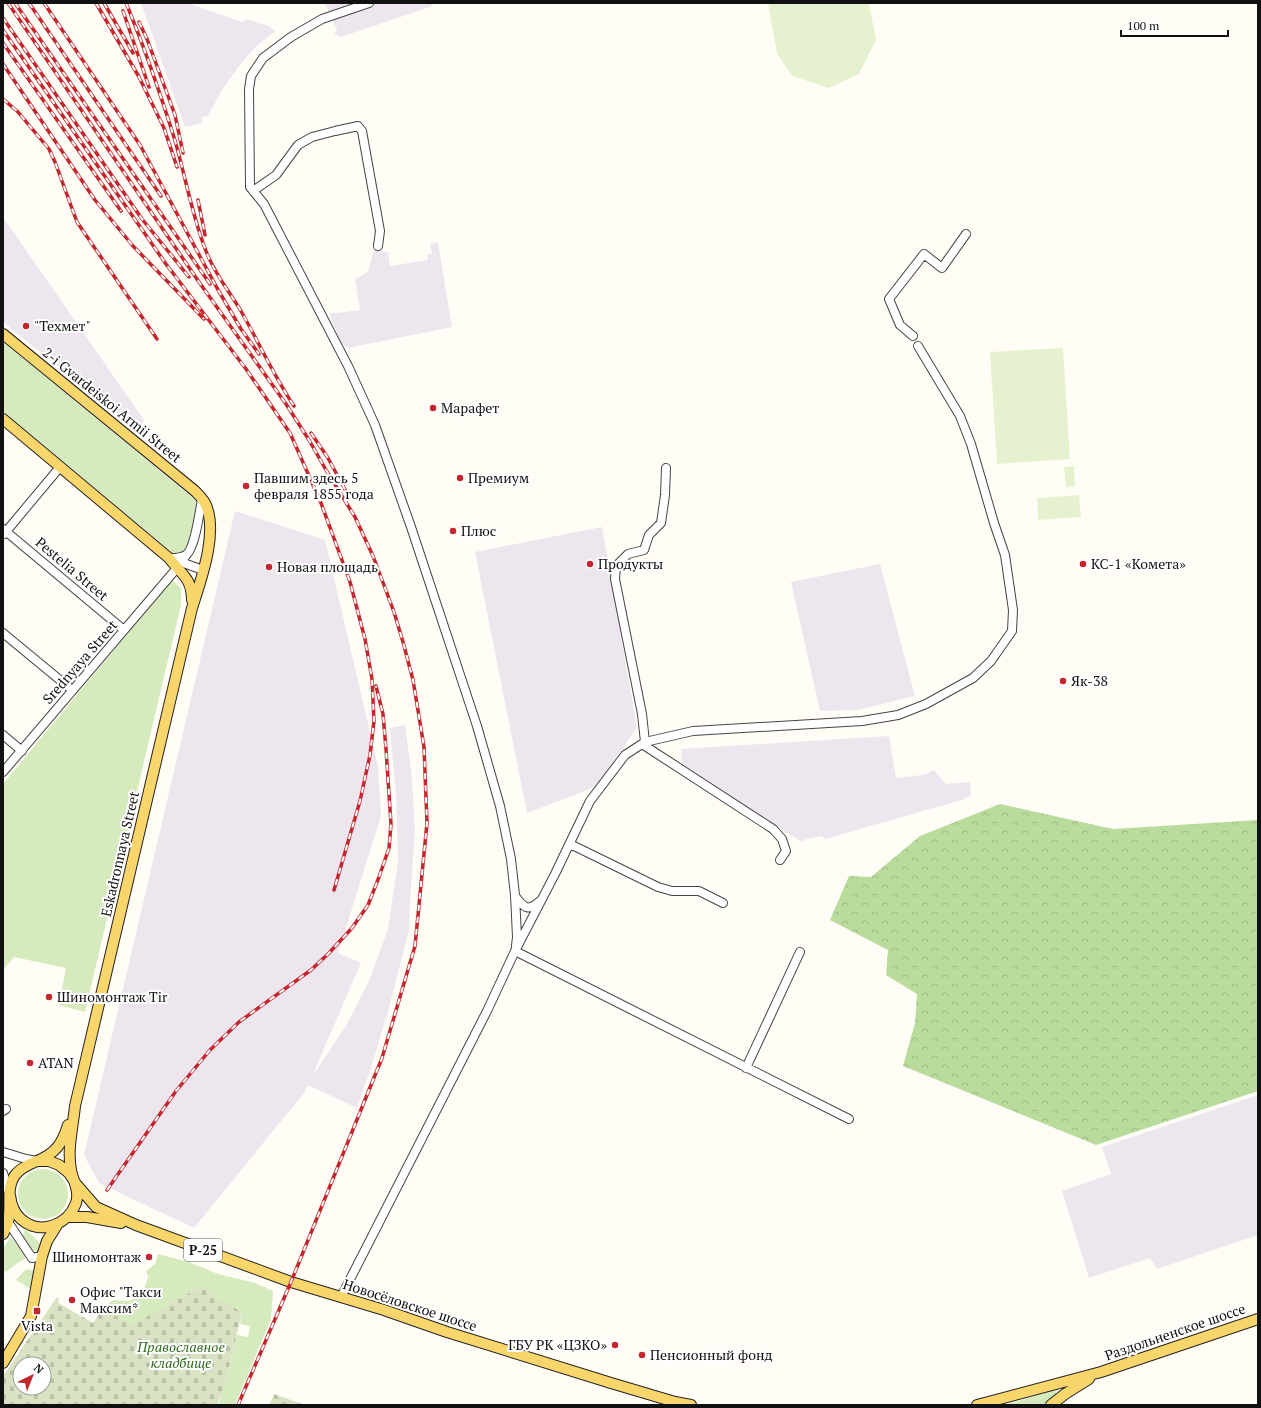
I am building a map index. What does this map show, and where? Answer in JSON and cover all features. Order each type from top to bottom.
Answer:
[{"type":"main road","name":"2-i Gvardeiskoi Armii Street","points":[[3,334],[195,491],[202,499]]},
{"type":"main road","points":[[3,419],[179,565],[192,589],[192,608]]},
{"type":"main road","points":[[192,608],[208,555],[210,521],[202,499]]},
{"type":"main road","name":"Eskadronnaya Street","points":[[75,1106],[192,608]]},
{"type":"main road","points":[[3,1234],[8,1222],[11,1184],[16,1174],[30,1163],[37,1161],[57,1149],[62,1142],[75,1106]]},
{"type":"main road","points":[[10,1195],[12,1206],[21,1219],[39,1227],[51,1227],[68,1218],[76,1202],[77,1191],[71,1171],[70,1156],[75,1106]]},
{"type":"main road","points":[[37,1161],[49,1161],[60,1165],[69,1173],[76,1184]]},
{"type":"main road","name":"Новосёловское шоссе","points":[[76,1184],[96,1207],[136,1225],[291,1282],[491,1346],[681,1404],[692,1405]]},
{"type":"main road","name":"Новосёловское шоссе","points":[[68,1218],[87,1217],[136,1225]]},
{"type":"main road","points":[[3,1363],[31,1316],[42,1256],[47,1241],[57,1225]]},
{"type":"main road","name":"Раздольненское шоссе","points":[[1101,1372],[1258,1319]]},
{"type":"main road","points":[[977,1405],[1101,1372]]},
{"type":"main road","points":[[1051,1405],[1065,1394],[1101,1372]]},
{"type":"street","points":[[368,3],[322,19],[291,37],[263,58],[251,76],[250,187],[264,204],[310,291],[348,366],[378,432],[477,726],[500,806],[511,859],[515,895],[517,937],[515,951]]},
{"type":"street","points":[[253,191],[276,176],[298,145],[312,137],[335,130],[358,126],[362,131],[380,231],[378,246]]},
{"type":"street","points":[[913,336],[900,325],[888,299],[924,254],[942,268],[966,234]]},
{"type":"street","points":[[341,1297],[488,1011],[515,951],[570,844],[590,800],[625,755],[643,743],[693,731],[862,721],[898,715],[926,704],[973,678],[991,661],[1012,631],[1013,610],[1005,555],[971,444],[960,416],[918,346]]},
{"type":"street","points":[[4,532],[60,467]]},
{"type":"street","points":[[643,743],[642,714],[615,579],[616,566],[628,554],[644,550],[648,535],[661,523],[665,495],[666,468]]},
{"type":"street","name":"Srednyaya Street","points":[[3,772],[179,565],[190,550],[198,523],[202,499]]},
{"type":"street","name":"Pestelia Street","points":[[4,532],[124,630]]},
{"type":"street","points":[[169,558],[181,557],[187,554]]},
{"type":"street","points":[[179,565],[203,570]]},
{"type":"street","points":[[3,633],[72,690]]},
{"type":"street","points":[[3,735],[22,750]]},
{"type":"street","points":[[643,743],[773,829],[782,839],[786,851],[780,860]]},
{"type":"street","points":[[570,844],[658,887],[672,891],[699,891],[723,903]]},
{"type":"street","points":[[515,895],[521,903],[528,908],[534,906],[543,898]]},
{"type":"street","points":[[515,951],[849,1119]]},
{"type":"street","points":[[746,1068],[800,952]]},
{"type":"street","points":[[3,1152],[37,1161]]},
{"type":"street","points":[[3,1173],[10,1195]]},
{"type":"street","points":[[8,1222],[32,1258],[42,1256]]},
{"type":"shaded area","points":[[141,3],[187,3],[242,22],[246,19],[269,26],[275,31],[258,45],[242,62],[222,90],[208,116],[202,117],[202,123],[185,127]]},
{"type":"shaded area","points":[[325,3],[434,3],[430,7],[341,37],[334,34],[337,30]]},
{"type":"shaded area","points":[[3,217],[144,420],[140,433],[3,322]]},
{"type":"shaded area","points":[[438,242],[452,327],[348,348],[342,343],[329,314],[360,310],[355,279],[368,272],[374,250],[380,250],[388,253],[390,266],[428,260],[427,254],[432,254],[430,244]]},
{"type":"shaded area","points":[[235,511],[325,540],[378,766],[381,816],[338,953],[361,963],[313,1074],[347,1024],[369,981],[388,929],[398,861],[396,795],[390,728],[405,725],[412,777],[415,831],[409,931],[387,1015],[357,1108],[308,1085],[304,1093],[194,1228],[99,1183],[84,1155]]},
{"type":"shaded area","points":[[602,527],[637,728],[595,787],[527,813],[475,552]]},
{"type":"shaded area","points":[[880,564],[915,696],[858,710],[820,711],[791,582]]},
{"type":"shaded area","points":[[889,736],[896,778],[923,775],[934,770],[946,784],[970,782],[971,795],[962,800],[825,839],[822,836],[806,839],[802,842],[682,763],[681,749]]},
{"type":"shaded area","points":[[1258,1095],[1258,1235],[1157,1269],[1150,1258],[1089,1278],[1062,1191],[1111,1174],[1102,1147]]},
{"type":"green space","points":[[768,3],[869,3],[876,40],[859,74],[829,88],[792,76],[777,53]]},
{"type":"green space","points":[[3,342],[194,499],[197,509],[186,549],[179,554],[173,553],[3,411]]},
{"type":"green space","points":[[1063,348],[1070,459],[997,464],[990,352]]},
{"type":"green space","points":[[1074,466],[1075,486],[1066,487],[1064,467]]},
{"type":"green space","points":[[1079,495],[1081,517],[1038,520],[1037,498]]},
{"type":"green space","points":[[172,580],[181,588],[181,605],[85,1012],[59,1005],[66,968],[14,957],[3,970],[3,784]]},
{"type":"green space","points":[[1000,804],[1113,829],[1258,820],[1258,1091],[1096,1145],[903,1066],[915,1023],[917,994],[886,975],[888,950],[830,920],[849,876],[871,877],[920,836]]},
{"type":"green space","points":[[43,1169],[53,1171],[61,1176],[66,1184],[68,1194],[66,1204],[61,1212],[53,1217],[43,1219],[33,1217],[25,1212],[20,1204],[18,1194],[20,1184],[25,1176],[33,1171]]},
{"type":"green space","points":[[25,1229],[41,1244],[40,1251],[33,1250],[29,1246],[23,1235]]},
{"type":"green space","points":[[10,1237],[26,1258],[6,1272],[3,1269],[3,1249]]},
{"type":"green space","points":[[158,1254],[189,1262],[218,1274],[255,1283],[273,1291],[271,1319],[235,1405],[218,1405],[224,1390],[237,1335],[248,1337],[250,1326],[240,1324],[242,1312],[200,1287],[133,1324],[102,1309],[113,1300],[129,1301],[142,1295],[148,1277],[146,1271],[155,1264]]},
{"type":"green space","points":[[30,1269],[33,1271],[34,1276],[31,1289],[16,1280],[25,1270]]},
{"type":"green space","name":"Православное кладбище","points":[[200,1287],[242,1312],[224,1390],[217,1405],[3,1405],[3,1376],[12,1363],[12,1396],[52,1396],[52,1356],[17,1356],[57,1297],[60,1304],[93,1323],[102,1309],[133,1324]]},
{"type":"green space","points":[[1054,1390],[1057,1394],[1044,1405],[1005,1405]]},
{"type":"green space","points":[[274,1394],[305,1405],[269,1405]]},
{"type":"railway","points":[[8,3],[199,282],[286,404],[355,517],[373,556],[394,612],[413,680],[424,747],[427,823],[415,946],[382,1058],[291,1282],[238,1405]]},
{"type":"railway","points":[[15,3],[210,284]]},
{"type":"railway","points":[[29,3],[161,196]]},
{"type":"railway","points":[[44,3],[140,145],[217,288],[241,329],[259,354]]},
{"type":"railway","points":[[96,3],[139,77],[164,128],[177,167]]},
{"type":"railway","points":[[104,3],[133,53]]},
{"type":"railway","points":[[126,3],[168,118],[196,222],[209,259],[241,311],[273,371],[294,406]]},
{"type":"railway","points":[[123,11],[149,87]]},
{"type":"railway","points":[[3,18],[142,219],[189,277]]},
{"type":"railway","points":[[139,22],[147,39],[175,115],[183,153]]},
{"type":"railway","points":[[3,30],[166,264],[246,369],[290,433],[321,503],[350,582],[365,639],[372,679],[374,721],[370,755],[360,801],[334,890]]},
{"type":"railway","points":[[3,43],[121,211]]},
{"type":"railway","points":[[3,64],[95,200],[133,246],[204,319]]},
{"type":"railway","points":[[3,99],[18,112],[49,149],[77,222],[157,339]]},
{"type":"railway","points":[[198,200],[205,235]]},
{"type":"railway","points":[[311,433],[328,458],[349,497]]},
{"type":"railway","points":[[107,1190],[176,1091],[210,1050],[239,1022],[311,970],[352,928],[368,905],[389,848],[391,824],[383,714],[376,686]]},
{"type":"place","name":"\"Техмет\"","points":[[26,326]]},
{"type":"place","name":"Марафет","points":[[433,408]]},
{"type":"place","name":"Премиум","points":[[460,478]]},
{"type":"place","name":"Павшим здесь 5 февраля 1855 года","points":[[246,486]]},
{"type":"place","name":"Плюс","points":[[453,531]]},
{"type":"place","name":"Продукты","points":[[590,564]]},
{"type":"place","name":"КС-1 «Комета»","points":[[1083,564]]},
{"type":"place","name":"Новая площадь","points":[[269,567]]},
{"type":"place","name":"Як-38","points":[[1063,681]]},
{"type":"place","name":"Шиномонтаж Tir","points":[[49,997]]},
{"type":"place","name":"ATAN","points":[[30,1063]]},
{"type":"place","name":"Шиномонтаж","points":[[149,1257]]},
{"type":"place","name":"Офис \"Такси Максим*","points":[[72,1300]]},
{"type":"place","name":"Vista","points":[[37,1311]]},
{"type":"place","name":"ГБУ РК «ЦЗКО»","points":[[615,1345]]},
{"type":"place","name":"Пенсионный фонд","points":[[642,1355]]}]
